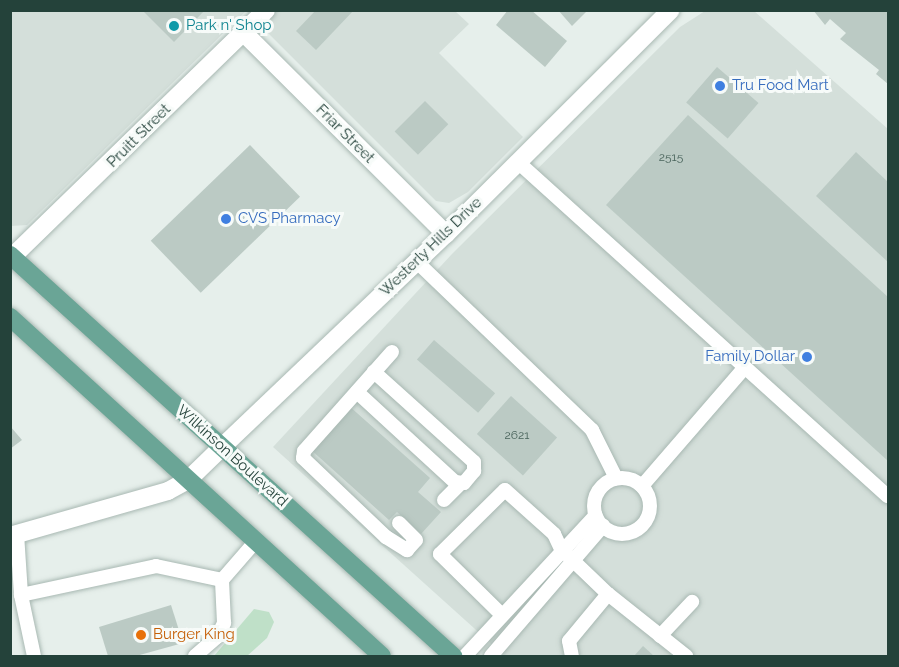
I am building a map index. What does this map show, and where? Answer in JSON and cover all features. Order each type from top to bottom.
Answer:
[{"type":"main road","name":"Wilkinson Boulevard","points":[[12,258],[453,657]]},
{"type":"main road","points":[[10,317],[382,657]]},
{"type":"street","name":"Pruitt Street","points":[[12,258],[266,10]]},
{"type":"street","name":"Westerly Hills Drive","points":[[14,535],[156,495],[188,480],[519,163],[671,10]]},
{"type":"street","name":"Friar Street","points":[[244,33],[446,234]]},
{"type":"lane","points":[[519,163],[888,496]]},
{"type":"lane","points":[[417,262],[592,430],[616,478]]},
{"type":"lane","points":[[392,352],[304,451],[303,458],[386,537],[407,550],[416,540],[399,523]]},
{"type":"lane","points":[[642,486],[745,367]]},
{"type":"lane","points":[[374,372],[474,462],[474,471],[444,500]]},
{"type":"lane","points":[[357,392],[460,484]]},
{"type":"lane","points":[[491,657],[572,559],[599,520],[597,494],[616,478],[634,481],[642,486],[649,512],[640,527],[617,533],[599,520]]},
{"type":"lane","points":[[502,615],[441,558],[441,550],[505,490],[554,534],[561,549],[608,594],[686,657]]},
{"type":"lane","points":[[465,657],[561,549],[599,520]]},
{"type":"lane","points":[[14,535],[21,595],[34,657]]},
{"type":"lane","points":[[195,657],[217,637],[224,623],[222,580],[255,542]]},
{"type":"lane","points":[[21,595],[156,566],[222,580]]},
{"type":"lane","points":[[572,657],[569,641],[608,594]]},
{"type":"lane","points":[[660,636],[692,602]]},
{"type":"shaded area","points":[[11,11],[246,11],[27,225],[11,226]]},
{"type":"shaded area","points":[[246,11],[455,11],[469,24],[439,53],[523,137],[468,192],[449,203],[436,201]]},
{"type":"shaded area","points":[[705,11],[754,11],[888,129],[888,656],[505,656],[273,447],[452,254],[680,27]]},
{"type":"green space","points":[[254,609],[269,612],[274,622],[267,638],[247,656],[214,656]]},
{"type":"building","name":"Park n' Shop","points":[[142,10],[205,10],[174,42]]},
{"type":"building","points":[[316,10],[354,10],[316,50],[296,31]]},
{"type":"building","points":[[508,10],[531,10],[567,41],[545,67],[496,25]]},
{"type":"building","points":[[558,10],[588,10],[572,26]]},
{"type":"building","points":[[813,10],[888,10],[888,84],[876,74],[879,70],[840,39],[846,33],[830,19],[825,25]]},
{"type":"building","points":[[717,67],[759,103],[728,139],[686,102]]},
{"type":"building","points":[[425,101],[448,124],[418,155],[395,131]]},
{"type":"building","points":[[688,115],[888,297],[888,461],[606,205]]},
{"type":"building","name":"CVS Pharmacy","points":[[250,145],[300,197],[201,293],[151,241]]},
{"type":"building","points":[[856,152],[888,182],[888,262],[816,196]]},
{"type":"building","points":[[434,340],[495,393],[478,413],[417,360]]},
{"type":"building","points":[[511,396],[557,437],[523,475],[477,434]]},
{"type":"building","points":[[348,405],[430,478],[418,492],[441,512],[421,534],[397,512],[389,520],[309,448]]},
{"type":"building","points":[[10,426],[22,440],[10,449]]},
{"type":"building","name":"Burger King","points":[[171,605],[183,643],[136,656],[108,656],[99,627]]},
{"type":"building","points":[[643,646],[654,656],[634,656]]},
{"type":"place","name":"Park n' Shop","points":[[174,26]]},
{"type":"place","name":"Tru Food Mart","points":[[720,86]]},
{"type":"place","name":"CVS Pharmacy","points":[[226,219]]},
{"type":"place","name":"Family Dollar","points":[[807,357]]},
{"type":"place","name":"Burger King","points":[[141,635]]}]
